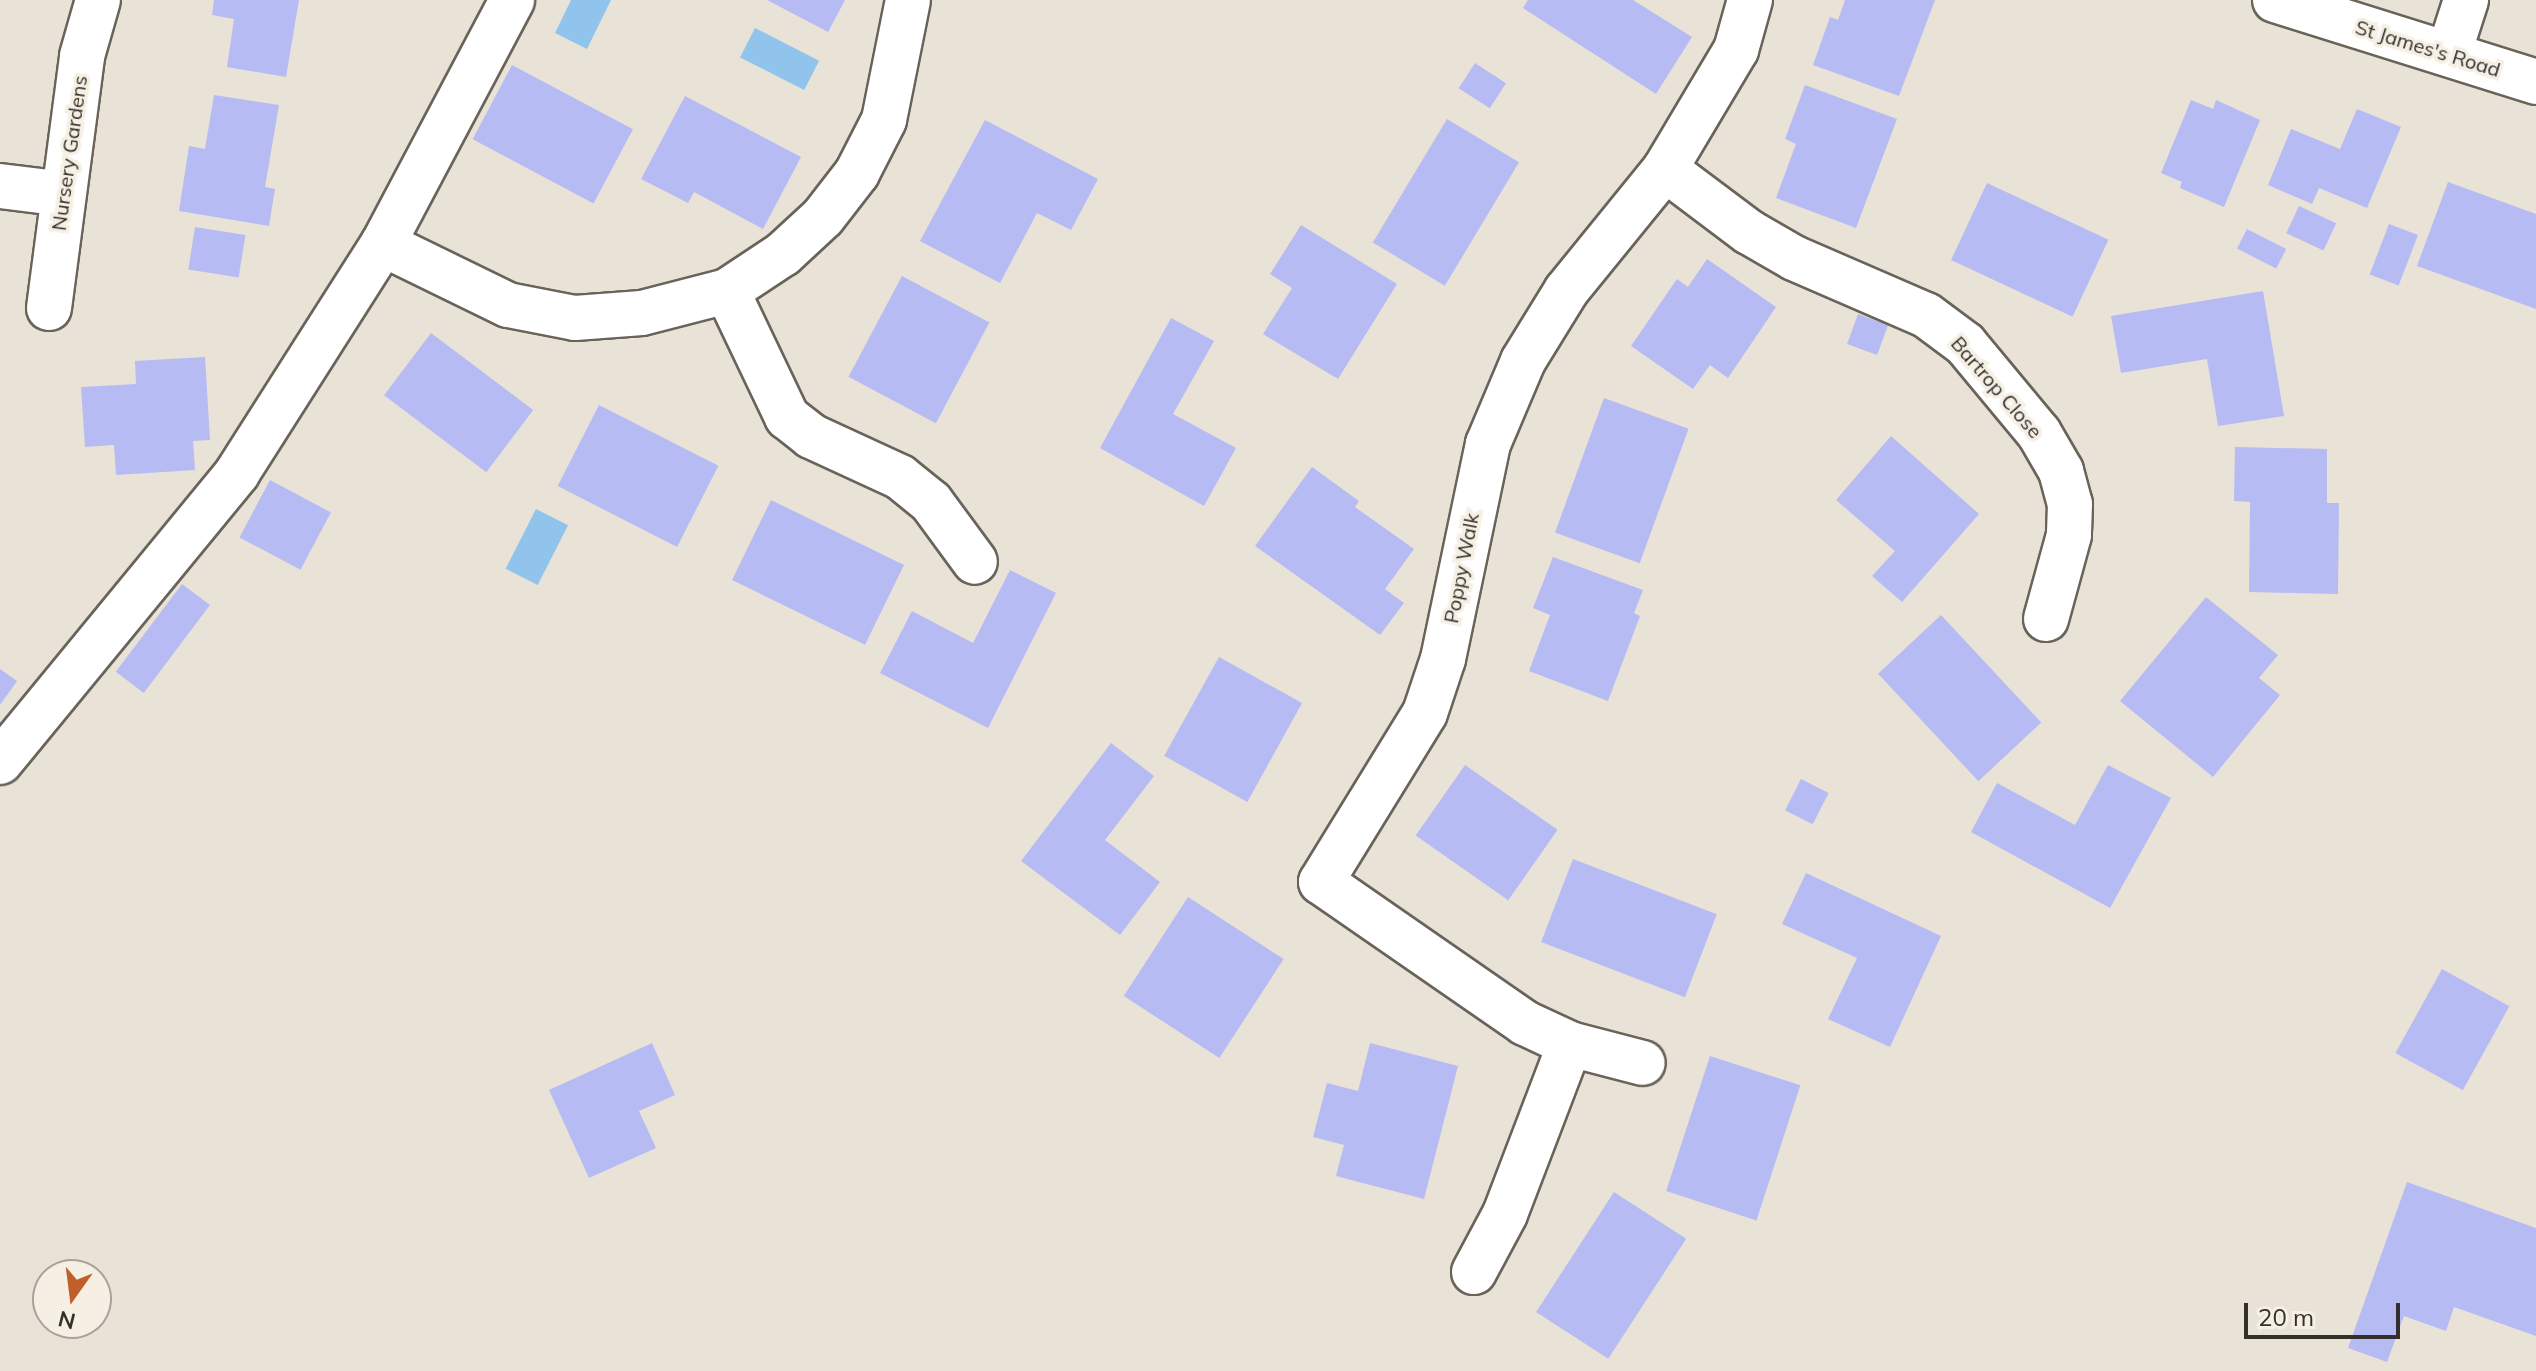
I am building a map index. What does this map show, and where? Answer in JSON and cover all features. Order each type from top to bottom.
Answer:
[{"type":"street","name":"Nursery Gardens","points":[[49,308],[82,56],[98,0]]},
{"type":"street","points":[[0,762],[237,473],[383,244],[512,0]]},
{"type":"street","points":[[383,244],[508,305],[575,318],[642,313],[727,291],[783,254],[823,217],[857,173],[884,120],[908,0]]},
{"type":"street","name":"Poppy Walk","points":[[1643,1063],[1570,1044],[1525,1023],[1321,882],[1425,713],[1443,659],[1488,444],[1523,361],[1566,291],[1665,169],[1736,50],[1750,0]]},
{"type":"street","name":"St James's Road","points":[[2275,0],[2536,82]]},
{"type":"street","points":[[2449,53],[2466,0]]},
{"type":"street","name":"Bartrop Close","points":[[1665,169],[1749,232],[1794,258],[1913,308],[1965,344],[2039,433],[2061,471],[2070,504],[2069,535],[2046,619]]},
{"type":"street","points":[[0,186],[64,194]]},
{"type":"street","points":[[727,291],[787,417],[811,436],[900,477],[931,502],[975,562]]},
{"type":"street","points":[[1474,1272],[1505,1214],[1570,1044]]},
{"type":"water","points":[[571,0],[611,0],[587,49],[555,33]]},
{"type":"water","points":[[755,28],[819,61],[804,90],[740,57]]},
{"type":"water","points":[[536,509],[568,525],[538,585],[506,569]]},
{"type":"building","points":[[214,0],[299,0],[286,77],[227,67],[234,19],[212,15]]},
{"type":"building","points":[[767,0],[845,0],[828,32]]},
{"type":"building","points":[[1528,0],[1633,0],[1692,37],[1656,94],[1523,8]]},
{"type":"building","points":[[1845,0],[1935,0],[1899,96],[1813,65],[1830,17],[1838,20]]},
{"type":"building","points":[[1475,63],[1506,83],[1490,108],[1459,88]]},
{"type":"building","points":[[512,65],[633,129],[594,203],[473,139]]},
{"type":"building","points":[[1805,85],[1897,119],[1856,228],[1776,198],[1796,144],[1785,139]]},
{"type":"building","points":[[214,95],[279,105],[265,187],[275,189],[269,226],[179,211],[189,146],[205,149]]},
{"type":"building","points":[[685,96],[801,157],[763,229],[694,192],[688,203],[641,179]]},
{"type":"building","points":[[2191,100],[2213,109],[2216,100],[2260,120],[2224,207],[2180,188],[2182,182],[2161,173]]},
{"type":"building","points":[[2357,109],[2401,127],[2367,208],[2319,188],[2312,204],[2268,185],[2291,129],[2340,149]]},
{"type":"building","points":[[1447,119],[1519,162],[1445,286],[1373,242]]},
{"type":"building","points":[[985,120],[1098,179],[1071,230],[1037,213],[1000,283],[920,241]]},
{"type":"building","points":[[2448,182],[2536,214],[2536,309],[2417,266]]},
{"type":"building","points":[[1987,183],[2108,240],[2073,317],[1951,260]]},
{"type":"building","points":[[2299,206],[2336,223],[2323,251],[2286,233]]},
{"type":"building","points":[[2389,224],[2418,235],[2399,286],[2370,274]]},
{"type":"building","points":[[1301,225],[1397,284],[1338,379],[1263,334],[1292,288],[1270,274]]},
{"type":"building","points":[[195,227],[245,235],[239,277],[188,269]]},
{"type":"building","points":[[2247,229],[2286,249],[2276,269],[2237,249]]},
{"type":"building","points":[[1707,259],[1776,307],[1728,378],[1710,365],[1693,389],[1631,346],[1677,279],[1688,287]]},
{"type":"building","points":[[902,276],[989,322],[936,423],[848,377]]},
{"type":"building","points":[[2263,291],[2284,416],[2218,426],[2207,359],[2121,373],[2111,316]]},
{"type":"building","points":[[1858,314],[1888,325],[1877,355],[1847,344]]},
{"type":"building","points":[[1171,318],[1214,341],[1173,414],[1236,448],[1204,506],[1100,448]]},
{"type":"building","points":[[431,333],[533,410],[486,472],[384,395]]},
{"type":"building","points":[[205,357],[210,440],[193,441],[195,470],[116,475],[114,445],[85,447],[81,387],[136,384],[135,361]]},
{"type":"building","points":[[1604,398],[1689,429],[1640,563],[1555,532]]},
{"type":"building","points":[[599,405],[718,466],[677,547],[558,486]]},
{"type":"building","points":[[1891,436],[1979,514],[1902,602],[1872,576],[1895,551],[1836,500]]},
{"type":"building","points":[[2235,447],[2327,449],[2327,503],[2339,503],[2338,594],[2249,592],[2250,502],[2234,501]]},
{"type":"building","points":[[1312,467],[1359,501],[1355,507],[1414,549],[1385,589],[1404,603],[1380,635],[1255,546]]},
{"type":"building","points":[[270,480],[331,512],[300,570],[239,537]]},
{"type":"building","points":[[771,500],[904,565],[865,645],[732,580]]},
{"type":"building","points":[[1553,557],[1643,590],[1634,613],[1640,616],[1608,701],[1529,671],[1550,615],[1533,608]]},
{"type":"building","points":[[1010,570],[1056,593],[988,728],[880,673],[912,611],[973,643]]},
{"type":"building","points":[[182,584],[210,605],[144,693],[116,672]]},
{"type":"building","points":[[2206,597],[2278,655],[2259,678],[2280,695],[2213,777],[2120,701]]},
{"type":"building","points":[[1941,615],[2041,723],[1978,781],[1878,674]]},
{"type":"building","points":[[1219,657],[1302,703],[1247,802],[1164,756]]},
{"type":"building","points":[[0,669],[17,681],[0,705]]},
{"type":"building","points":[[1111,743],[1154,776],[1105,840],[1160,882],[1120,935],[1021,861]]},
{"type":"building","points":[[1465,765],[1558,830],[1508,900],[1416,835]]},
{"type":"building","points":[[2108,765],[2171,798],[2110,908],[1971,832],[1997,783],[2075,825]]},
{"type":"building","points":[[1801,779],[1829,793],[1813,824],[1785,810]]},
{"type":"building","points":[[1573,859],[1717,914],[1685,997],[1541,942]]},
{"type":"building","points":[[1806,873],[1941,936],[1890,1047],[1828,1019],[1857,958],[1782,924]]},
{"type":"building","points":[[1188,897],[1284,959],[1219,1058],[1124,996]]},
{"type":"building","points":[[2442,969],[2509,1006],[2463,1090],[2395,1053]]},
{"type":"building","points":[[652,1043],[675,1095],[639,1111],[656,1148],[589,1178],[549,1090]]},
{"type":"building","points":[[1370,1043],[1458,1066],[1424,1199],[1336,1176],[1344,1145],[1313,1137],[1327,1083],[1358,1091]]},
{"type":"building","points":[[1710,1056],[1800,1085],[1756,1220],[1666,1191]]},
{"type":"building","points":[[2407,1182],[2536,1228],[2536,1336],[2454,1307],[2446,1331],[2404,1316],[2387,1362],[2348,1348]]},
{"type":"building","points":[[1614,1192],[1686,1239],[1608,1359],[1536,1312]]}]
